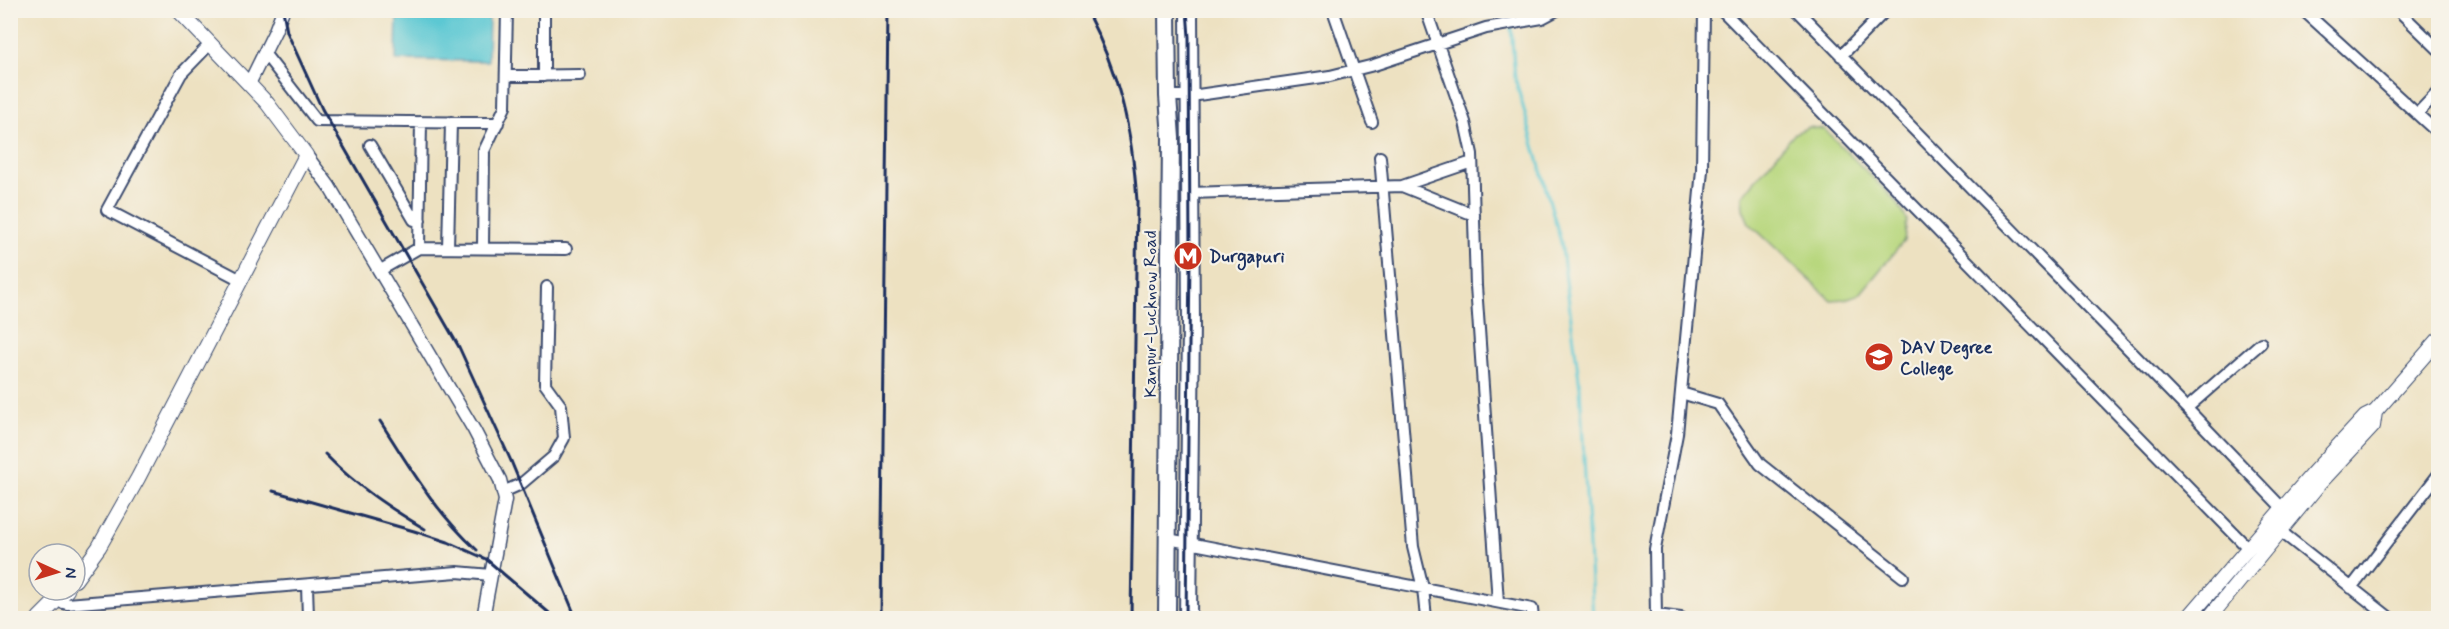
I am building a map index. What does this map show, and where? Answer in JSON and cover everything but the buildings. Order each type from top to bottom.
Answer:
[{"type":"main road","points":[[87,564],[99,547],[131,490],[306,155],[267,103],[178,10]]},
{"type":"main road","name":"Kanpur-Lucknow Road","points":[[1167,10],[1171,138],[1167,618]]},
{"type":"main road","points":[[1188,618],[1191,193],[1189,10]]},
{"type":"main road","points":[[2209,618],[2275,527],[2373,426],[2375,412],[2439,340]]},
{"type":"main road","points":[[2188,618],[2248,548],[2275,527]]},
{"type":"main road","points":[[39,618],[54,602]]},
{"type":"street","points":[[249,84],[282,10]]},
{"type":"street","points":[[483,249],[484,151],[505,106],[507,10]]},
{"type":"street","points":[[544,10],[544,76]]},
{"type":"street","points":[[1333,10],[1372,122]]},
{"type":"street","points":[[1426,10],[1465,122],[1472,162],[1476,286],[1498,602]]},
{"type":"street","points":[[1168,96],[1191,96],[1330,76],[1486,28],[1542,18],[1557,10]]},
{"type":"street","points":[[1681,618],[1656,617],[1655,549],[1677,434],[1702,170],[1704,10]]},
{"type":"street","points":[[1722,10],[2248,548]]},
{"type":"street","points":[[1797,10],[2287,513]]},
{"type":"street","points":[[1841,56],[1886,10]]},
{"type":"street","points":[[2302,10],[2439,133]]},
{"type":"street","points":[[2398,10],[2439,49]]},
{"type":"street","points":[[210,44],[181,74],[107,210],[241,280]]},
{"type":"street","points":[[264,53],[317,121],[498,123]]},
{"type":"street","points":[[506,76],[580,75]]},
{"type":"street","points":[[2417,114],[2439,92]]},
{"type":"street","points":[[420,248],[421,122]]},
{"type":"street","points":[[448,248],[451,123]]},
{"type":"street","points":[[370,146],[414,220],[420,220]]},
{"type":"street","points":[[306,155],[329,186],[380,271],[474,430],[500,480],[505,500],[483,618]]},
{"type":"street","points":[[1380,157],[1413,547],[1423,588],[1426,618]]},
{"type":"street","points":[[1191,193],[1402,186],[1472,162]]},
{"type":"street","points":[[1402,186],[1474,215]]},
{"type":"street","points":[[380,271],[420,248],[566,249]]},
{"type":"street","points":[[503,492],[521,484],[554,456],[564,438],[561,406],[545,384],[547,287]]},
{"type":"street","points":[[2187,408],[2261,343]]},
{"type":"street","points":[[1681,393],[1718,404],[1760,464],[1904,577]]},
{"type":"street","points":[[2351,588],[2439,475]]},
{"type":"street","points":[[2275,527],[2390,618]]},
{"type":"street","points":[[1168,539],[1532,609],[1533,618]]},
{"type":"street","points":[[59,602],[67,604],[457,572],[491,576]]},
{"type":"street","points":[[307,585],[308,618]]},
{"type":"green space","points":[[1809,127],[1824,129],[1897,202],[1907,220],[1904,241],[1860,294],[1845,299],[1831,300],[1749,223],[1743,209],[1742,196],[1795,133]]},
{"type":"water","points":[[397,11],[489,11],[488,61],[396,60]]},
{"type":"waterway","points":[[1510,10],[1511,21]]},
{"type":"waterway","points":[[1511,27],[1515,78],[1561,242],[1580,387],[1593,618]]},
{"type":"railway","points":[[283,10],[287,32],[322,109],[459,347],[511,461],[576,618]]},
{"type":"railway","points":[[881,618],[888,10]]},
{"type":"railway","points":[[1086,10],[1108,57],[1122,102],[1132,150],[1137,201],[1131,618]]},
{"type":"railway","points":[[1186,618],[1190,256],[1187,10]]},
{"type":"railway","points":[[380,421],[436,505],[477,550]]},
{"type":"railway","points":[[325,454],[372,495],[425,529]]},
{"type":"railway","points":[[273,491],[414,531],[448,542],[486,559],[555,618]]},
{"type":"place","name":"Durgapuri","points":[[1188,256]]},
{"type":"place","name":"DAV Degree College","points":[[1879,357]]}]
